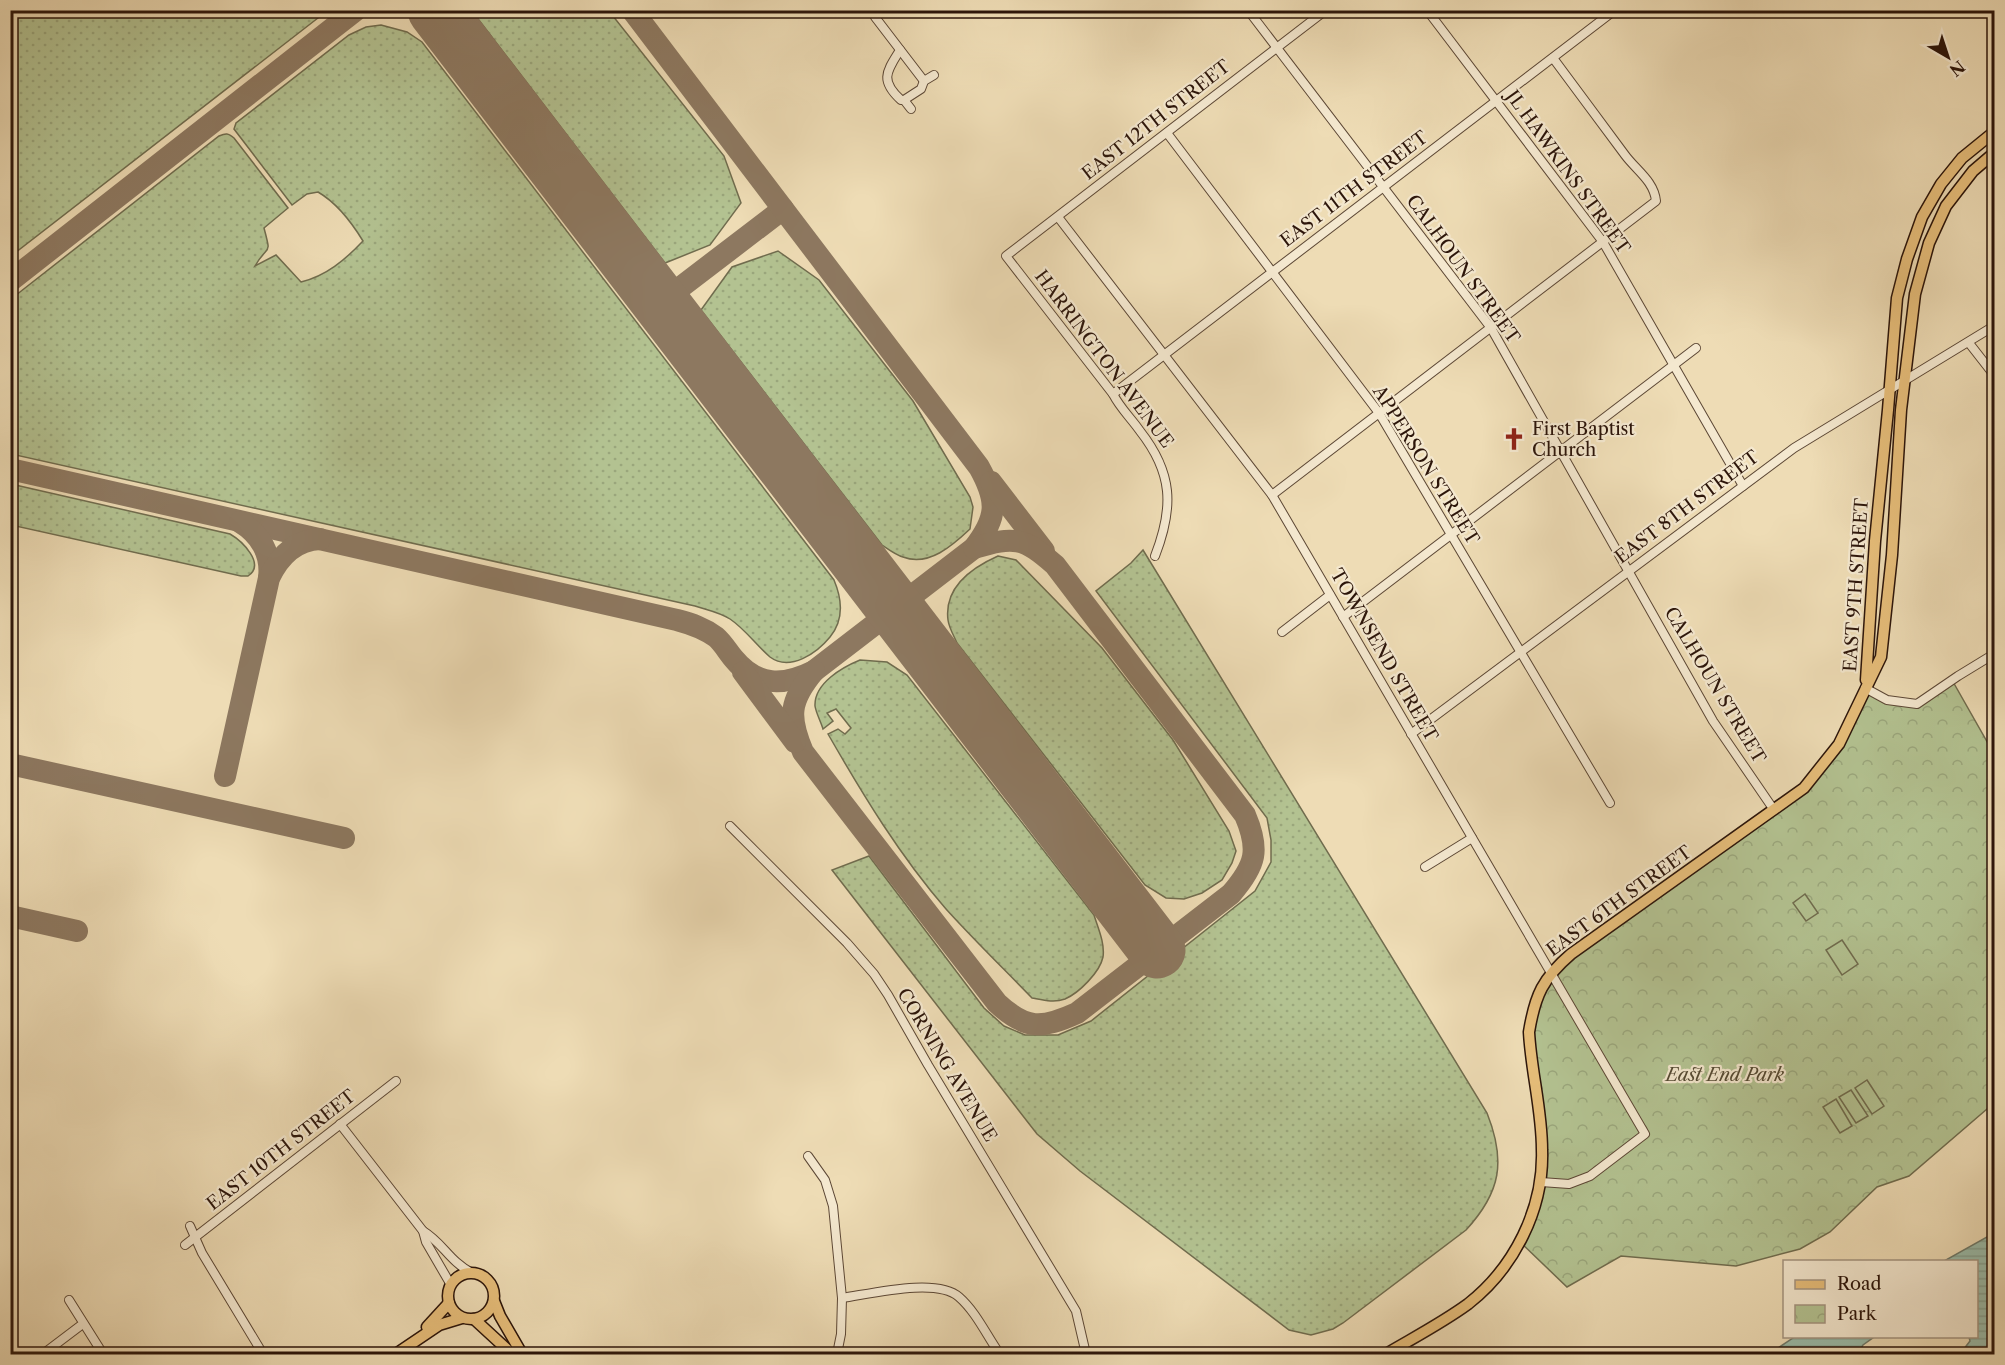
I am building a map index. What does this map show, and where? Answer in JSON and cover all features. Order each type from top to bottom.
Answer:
[{"type":"main road","name":"EAST 9TH STREET","points":[[1865,688],[1875,541],[1897,298],[1907,259],[1922,217],[1941,184],[1962,158],[1995,132]]},
{"type":"main road","name":"EAST 9TH STREET","points":[[1865,688],[1881,657],[1892,555],[1905,380],[1915,294],[1929,243],[1946,206],[1972,171],[1995,153]]},
{"type":"main road","name":"EAST 6TH STREET","points":[[1386,1354],[1454,1314],[1486,1288],[1520,1242],[1533,1212],[1541,1182],[1541,1128],[1529,1032],[1531,1015],[1539,993],[1551,972],[1571,954],[1804,788],[1839,744],[1865,688]]},
{"type":"main road","points":[[396,1354],[440,1325],[462,1318],[479,1318],[489,1312],[495,1294],[490,1282],[479,1274],[460,1276],[451,1285],[449,1303],[454,1312],[462,1318]]},
{"type":"main road","points":[[494,1301],[522,1354]]},
{"type":"main road","points":[[410,1344],[449,1303]]},
{"type":"main road","points":[[474,1319],[512,1354]]},
{"type":"street","name":"CALHOUN STREET","points":[[1248,10],[1491,328],[1713,721],[1774,810]]},
{"type":"street","name":"EAST 12TH STREET","points":[[1006,256],[1326,10]]},
{"type":"street","name":"JL HAWKINS STREET","points":[[1427,10],[1603,242],[1743,486]]},
{"type":"street","points":[[878,12],[874,16],[924,81]]},
{"type":"street","name":"EAST 11TH STREET","points":[[1113,394],[1553,58],[1609,12]]},
{"type":"street","points":[[900,50],[886,76],[889,87],[911,109]]},
{"type":"street","points":[[1272,495],[1654,203],[1656,197],[1647,180],[1627,158],[1553,58]]},
{"type":"street","points":[[904,100],[921,89],[924,81],[934,75]]},
{"type":"street","name":"APPERSON STREET","points":[[1167,133],[1379,413],[1610,803]]},
{"type":"street","name":"TOWNSEND STREET","points":[[1058,217],[1272,495],[1644,1134],[1590,1176],[1569,1184],[1541,1182]]},
{"type":"street","name":"HARRINGTON AVENUE","points":[[1006,256],[1159,457],[1166,477],[1168,501],[1167,514],[1155,556]]},
{"type":"street","name":"EAST 8TH STREET","points":[[1411,734],[1820,430],[1995,326]]},
{"type":"street","points":[[1969,343],[1995,375]]},
{"type":"street","points":[[1343,617],[1696,348]]},
{"type":"street","points":[[1282,632],[1330,595]]},
{"type":"street","points":[[1865,688],[1887,700],[1917,704],[1995,654]]},
{"type":"street","name":"CORNING AVENUE","points":[[730,826],[847,943],[874,974],[1076,1311],[1086,1354]]},
{"type":"street","points":[[1425,867],[1472,838]]},
{"type":"street","name":"EAST 10TH STREET","points":[[185,1245],[396,1081]]},
{"type":"street","points":[[340,1124],[423,1231],[432,1237],[459,1266],[472,1273]]},
{"type":"street","points":[[808,1156],[825,1180],[832,1199],[842,1298],[841,1334],[837,1354]]},
{"type":"street","points":[[190,1226],[202,1253],[264,1354]]},
{"type":"street","points":[[423,1231],[426,1242],[451,1285]]},
{"type":"street","points":[[842,1298],[930,1287],[951,1292],[970,1308],[997,1350]]},
{"type":"street","points":[[69,1300],[103,1354]]},
{"type":"street","points":[[43,1354],[80,1326]]},
{"type":"green space","points":[[11,10],[327,10],[327,11],[11,256]]},
{"type":"green space","points":[[472,11],[609,11],[724,156],[741,203],[710,245],[665,263]]},
{"type":"green space","points":[[381,25],[407,32],[422,42],[834,580],[840,602],[838,624],[830,637],[811,654],[794,661],[778,661],[770,657],[730,619],[695,606],[11,454],[11,299],[219,136],[227,134],[234,138],[288,208],[264,228],[268,247],[255,266],[276,255],[301,282],[319,276],[335,266],[363,241],[344,214],[318,192],[307,194],[292,205],[234,129],[236,123],[349,35],[366,27]]},
{"type":"green space","points":[[778,251],[819,280],[913,401],[970,497],[973,507],[970,529],[940,553],[922,559],[913,559],[898,555],[882,545],[701,310],[732,267]]},
{"type":"green space","points":[[11,484],[230,534],[250,553],[254,565],[253,571],[248,576],[241,576],[11,525]]},
{"type":"green space","points":[[1143,550],[1487,1113],[1497,1146],[1497,1175],[1493,1189],[1478,1216],[1466,1230],[1343,1323],[1333,1329],[1311,1335],[1289,1330],[1080,1171],[1037,1134],[832,870],[869,856],[984,1008],[1004,1026],[1025,1035],[1058,1035],[1091,1021],[1255,891],[1271,862],[1271,840],[1267,818],[1096,591],[1131,563]]},
{"type":"green space","points":[[998,556],[1016,560],[1102,648],[1173,740],[1229,831],[1236,851],[1232,863],[1222,880],[1202,893],[1184,899],[1166,898],[1145,885],[957,643],[948,620],[950,598],[961,580],[969,573]]},
{"type":"green space","points":[[860,660],[887,662],[907,675],[1094,915],[1102,941],[1103,957],[1093,975],[1071,996],[1057,1001],[1032,998],[946,909],[898,846],[828,734],[838,729],[845,734],[851,728],[836,709],[827,713],[833,721],[823,729],[815,706],[819,690],[831,677]]},
{"type":"green space","name":"East End Park","points":[[1952,680],[1994,754],[1994,1103],[1909,1176],[1877,1187],[1830,1232],[1800,1249],[1736,1266],[1621,1256],[1567,1287],[1520,1242],[1541,1182],[1529,1032],[1551,971],[1774,810],[1818,770],[1865,688],[1887,700],[1917,704]]},
{"type":"green space","points":[[1805,894],[1818,913],[1806,921],[1793,903]]},
{"type":"green space","points":[[1842,940],[1858,964],[1842,975],[1826,950]]},
{"type":"green space","points":[[1867,1080],[1884,1106],[1872,1114],[1855,1088]]},
{"type":"green space","points":[[1851,1090],[1868,1116],[1856,1123],[1839,1097]]},
{"type":"green space","points":[[1836,1099],[1852,1126],[1840,1133],[1823,1107]]},
{"type":"shaded area","points":[[1994,1233],[1994,1354],[1960,1354],[1970,1341],[1969,1338],[1978,1338],[1978,1260],[1946,1260]]},
{"type":"shaded area","points":[[1793,1338],[1873,1338],[1863,1345],[1858,1354],[1769,1354]]},
{"type":"taxiway","points":[[10,281],[356,10]]},
{"type":"taxiway","points":[[10,469],[693,625],[716,637],[743,668],[762,679],[782,681],[814,671],[974,548],[988,527],[991,518],[993,509],[990,490],[979,467],[632,10]]},
{"type":"taxiway","points":[[660,303],[783,209]]},
{"type":"taxiway","points":[[991,482],[1044,551]]},
{"type":"taxiway","points":[[240,522],[253,532],[263,546],[269,561],[269,578]]},
{"type":"taxiway","points":[[225,776],[269,578],[289,551],[303,543],[320,539]]},
{"type":"taxiway","points":[[814,671],[800,691],[794,710],[795,729],[803,752],[997,1003],[1017,1018],[1035,1024],[1054,1022],[1077,1013],[1231,894],[1250,865],[1253,857],[1253,838],[1245,815],[1055,565],[1035,549],[1018,542],[999,542],[974,548]]},
{"type":"taxiway","points":[[743,672],[795,742]]},
{"type":"taxiway","points":[[10,764],[344,838]]},
{"type":"taxiway","points":[[10,916],[77,931]]},
{"type":"runway","points":[[436,10],[1157,950]]},
{"type":"place","name":"First Baptist Church","points":[[1514,439]]}]
